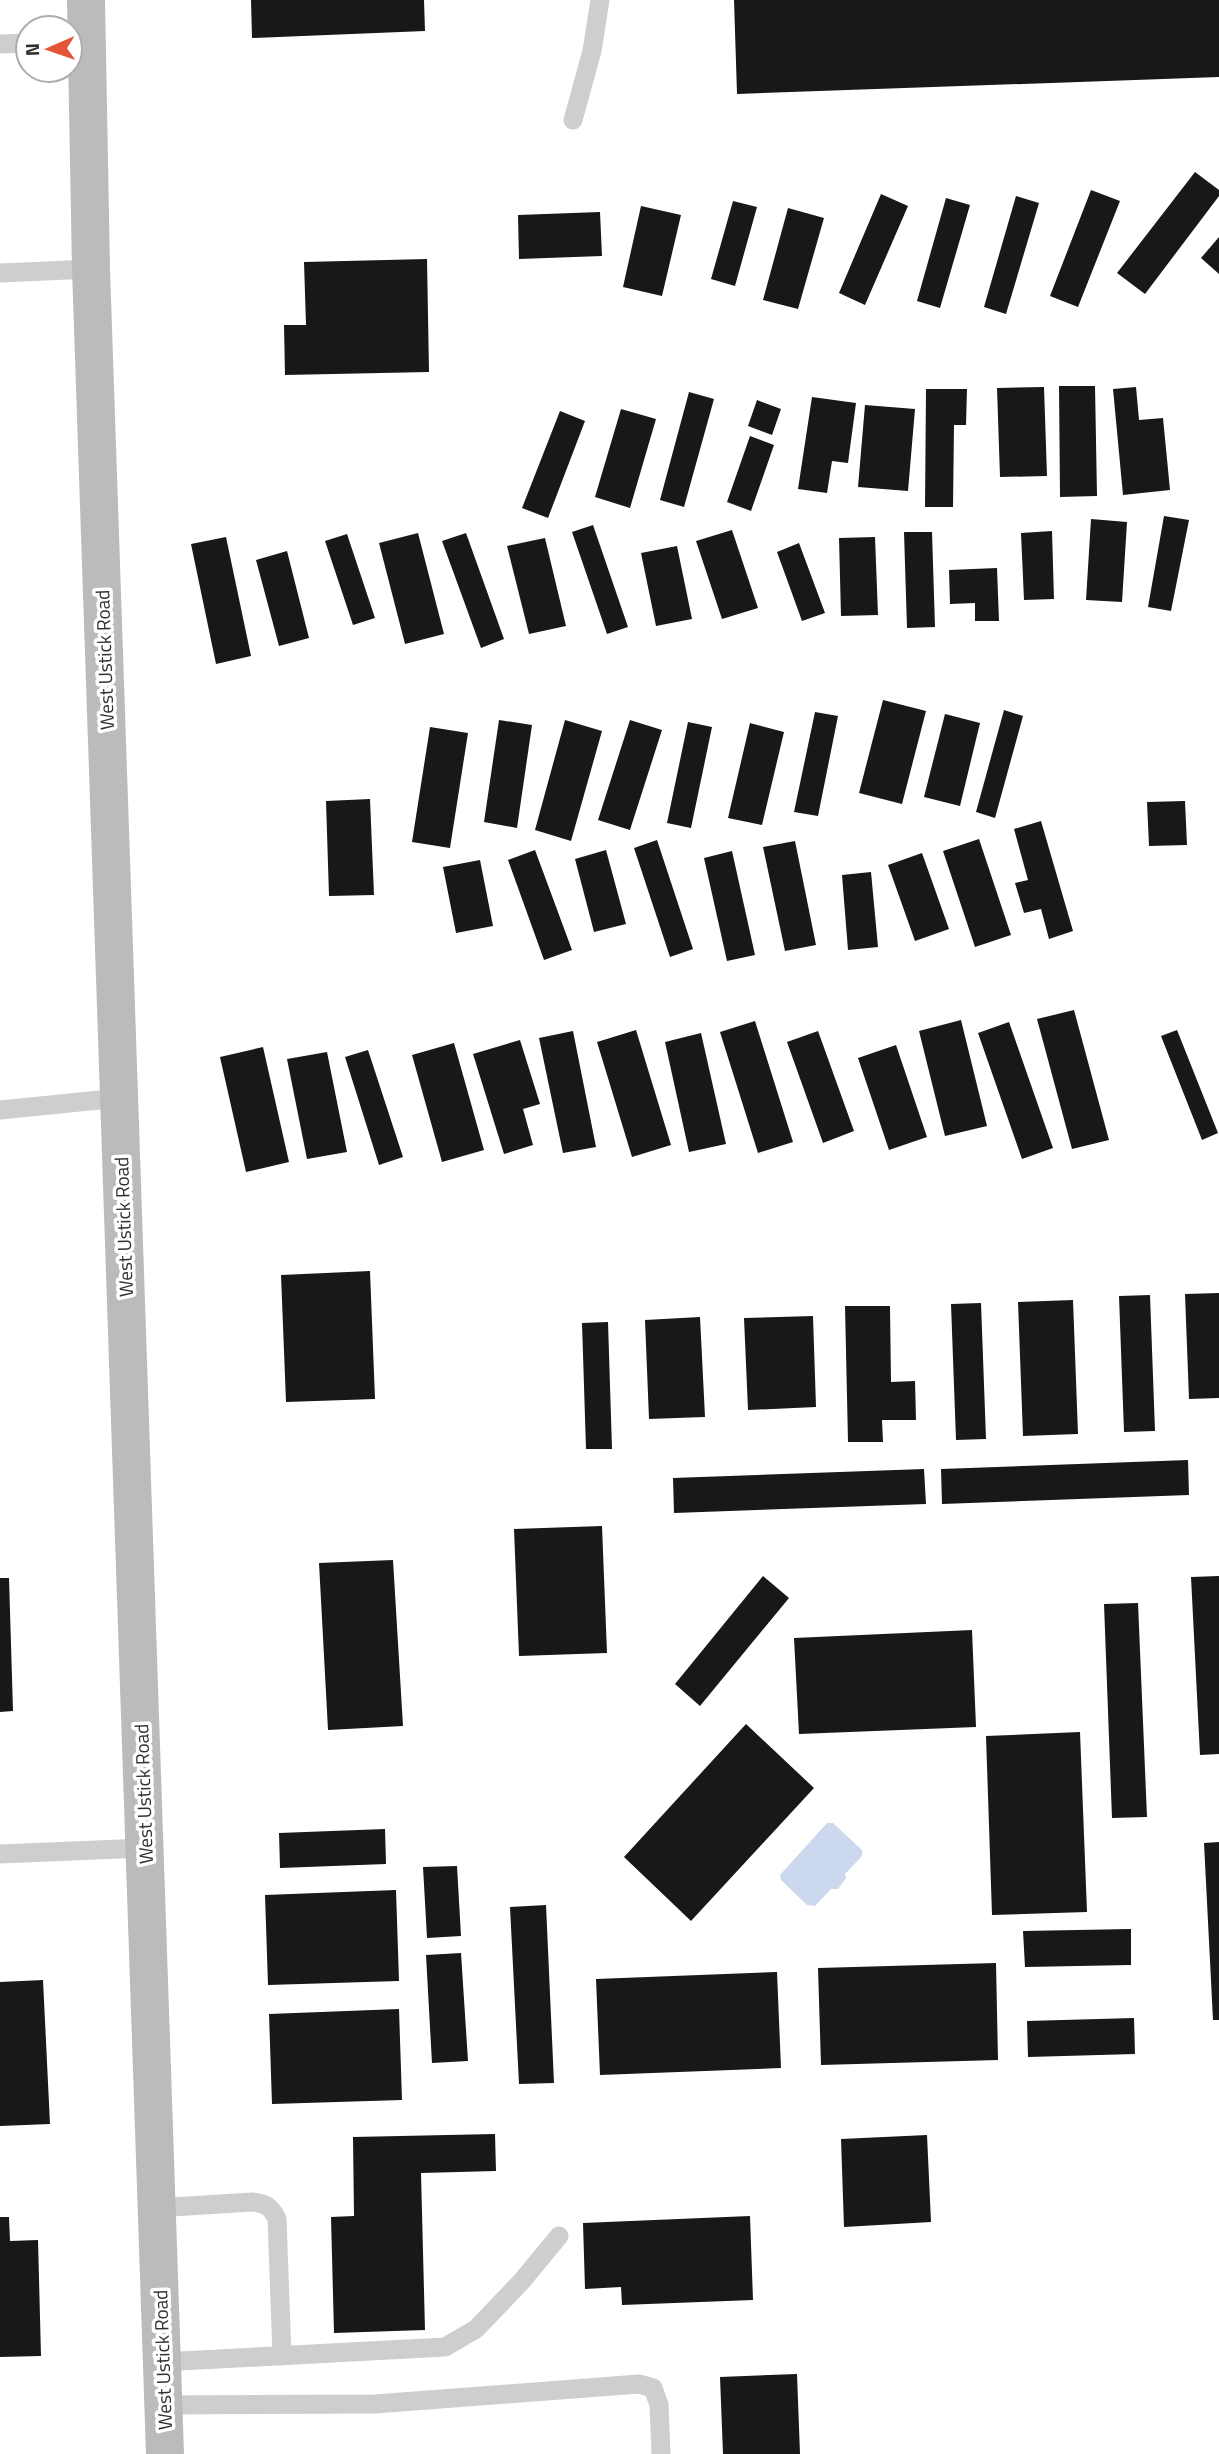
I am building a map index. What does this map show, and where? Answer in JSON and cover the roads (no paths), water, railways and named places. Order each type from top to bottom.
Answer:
[{"type":"main road","name":"West Ustick Road","points":[[81,84],[91,269],[165,2454]]},
{"type":"lane","points":[[573,120],[592,51],[600,0]]},
{"type":"lane","points":[[0,273],[91,269]]},
{"type":"lane","points":[[0,1110],[119,1098]]},
{"type":"lane","points":[[0,1854],[144,1848]]},
{"type":"lane","points":[[156,2208],[252,2202],[271,2208],[278,2219],[282,2356]]},
{"type":"lane","points":[[162,2362],[445,2347],[475,2329],[521,2282],[559,2236]]},
{"type":"lane","points":[[163,2405],[375,2404],[639,2384],[653,2388],[659,2405],[661,2454]]},
{"type":"water","points":[[827,1823],[833,1823],[862,1850],[862,1856],[845,1874],[846,1878],[838,1889],[831,1889],[815,1906],[807,1905],[781,1880],[780,1875]]}]
